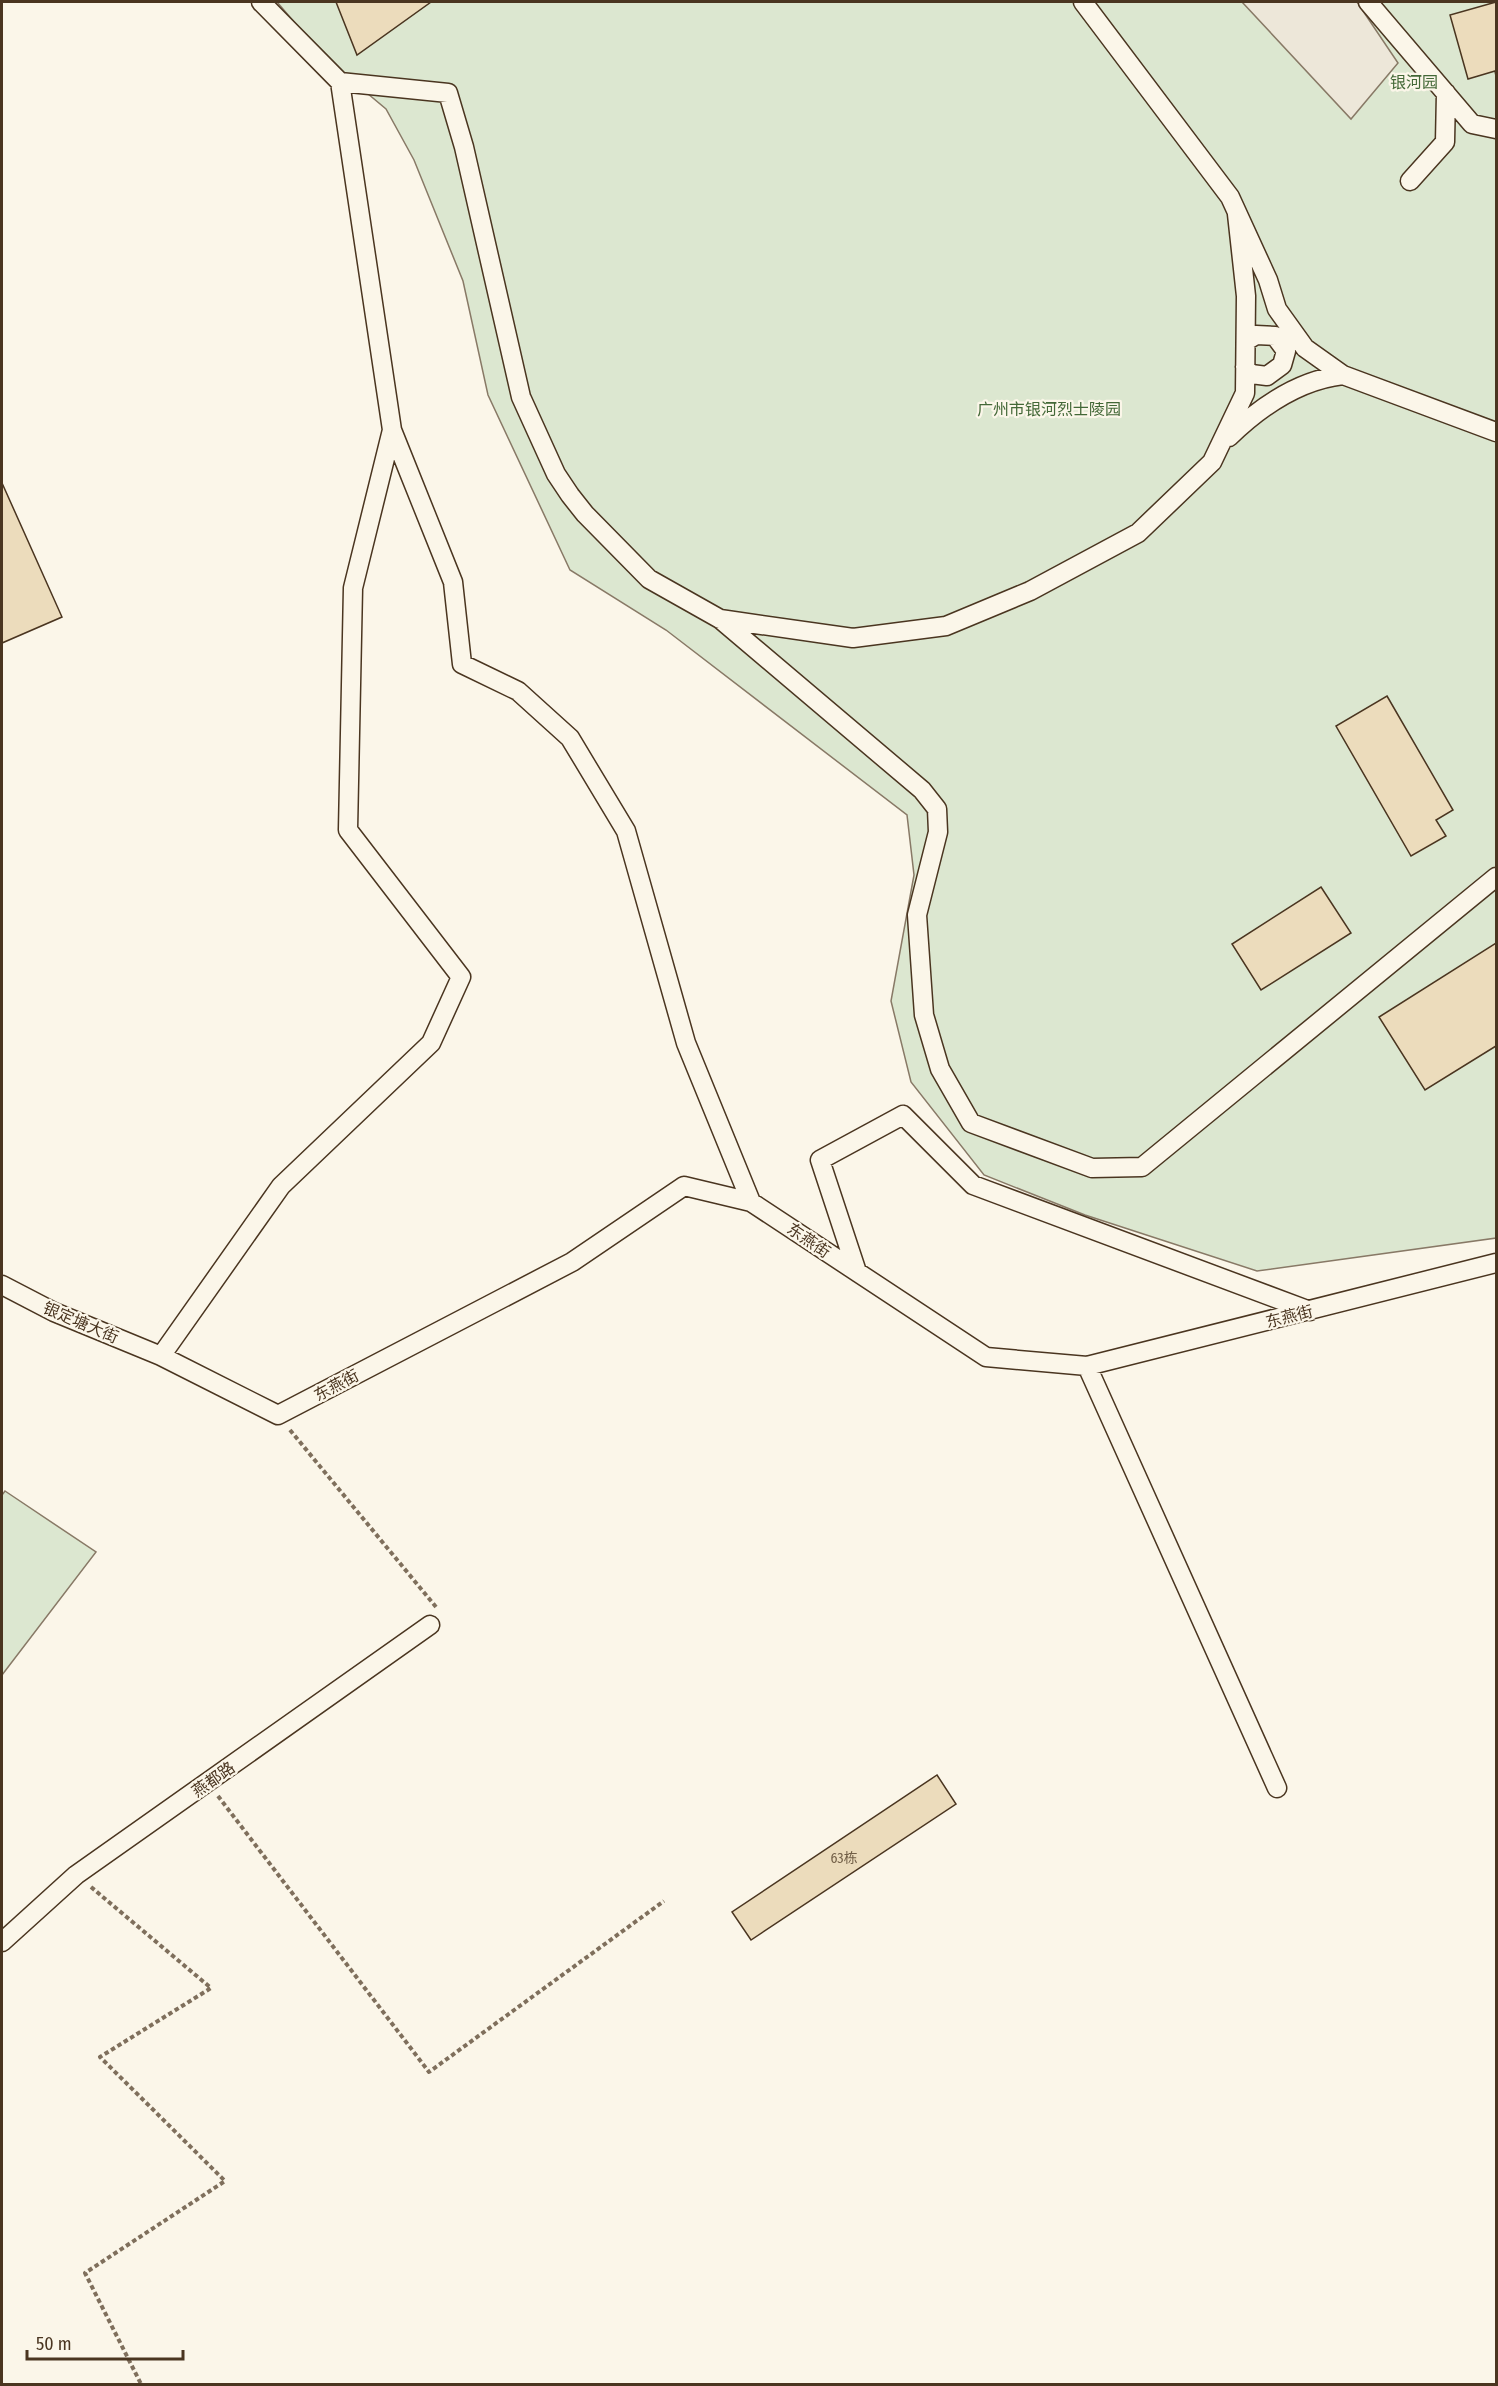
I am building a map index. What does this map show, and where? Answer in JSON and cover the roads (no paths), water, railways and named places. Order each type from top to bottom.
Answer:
[{"type":"street","points":[[261,2],[340,82],[392,430],[453,582],[462,664],[518,692],[570,738],[626,831],[686,1043],[751,1202]]},
{"type":"street","points":[[1083,2],[1230,197],[1268,280],[1277,309],[1305,348],[1343,375],[1497,432]]},
{"type":"street","points":[[1368,2],[1472,124],[1497,129]]},
{"type":"street","points":[[340,82],[448,93],[464,147],[521,397],[556,474],[585,514],[649,579],[720,619],[922,790],[937,809],[938,832],[917,915],[924,1015],[940,1069],[970,1123],[1092,1168],[1142,1167],[1497,877]]},
{"type":"street","points":[[1410,181],[1445,142],[1446,93]]},
{"type":"street","points":[[720,619],[853,638],[946,626],[1030,591],[1138,533],[1212,462],[1245,393],[1246,296],[1238,214]]},
{"type":"street","points":[[1246,341],[1256,335],[1275,336],[1280,331],[1284,318]]},
{"type":"street","points":[[1275,336],[1286,351],[1285,355]]},
{"type":"street","points":[[1245,368],[1251,374],[1267,376],[1282,364],[1290,345],[1305,348]]},
{"type":"street","points":[[1221,445],[1252,414],[1273,401],[1324,377],[1343,375]]},
{"type":"street","points":[[161,1356],[282,1186],[431,1043],[461,978],[348,830],[353,588],[392,430]]},
{"type":"street","points":[[857,1272],[820,1160],[903,1115],[973,1185],[1310,1311]]},
{"type":"street","name":"东燕街","points":[[161,1356],[278,1415],[572,1262],[684,1186],[751,1202],[986,1357],[1087,1366],[1497,1263]]},
{"type":"street","name":"银定塘大街","points":[[2,1285],[54,1312],[161,1356]]},
{"type":"street","points":[[1087,1366],[1277,1788]]},
{"type":"street","name":"燕都路","points":[[2,1942],[76,1875],[434,1617]]},
{"type":"park label","name":"银河园","points":[[1414,82]]},
{"type":"park label","name":"广州市银河烈士陵园","points":[[1049,409]]}]
